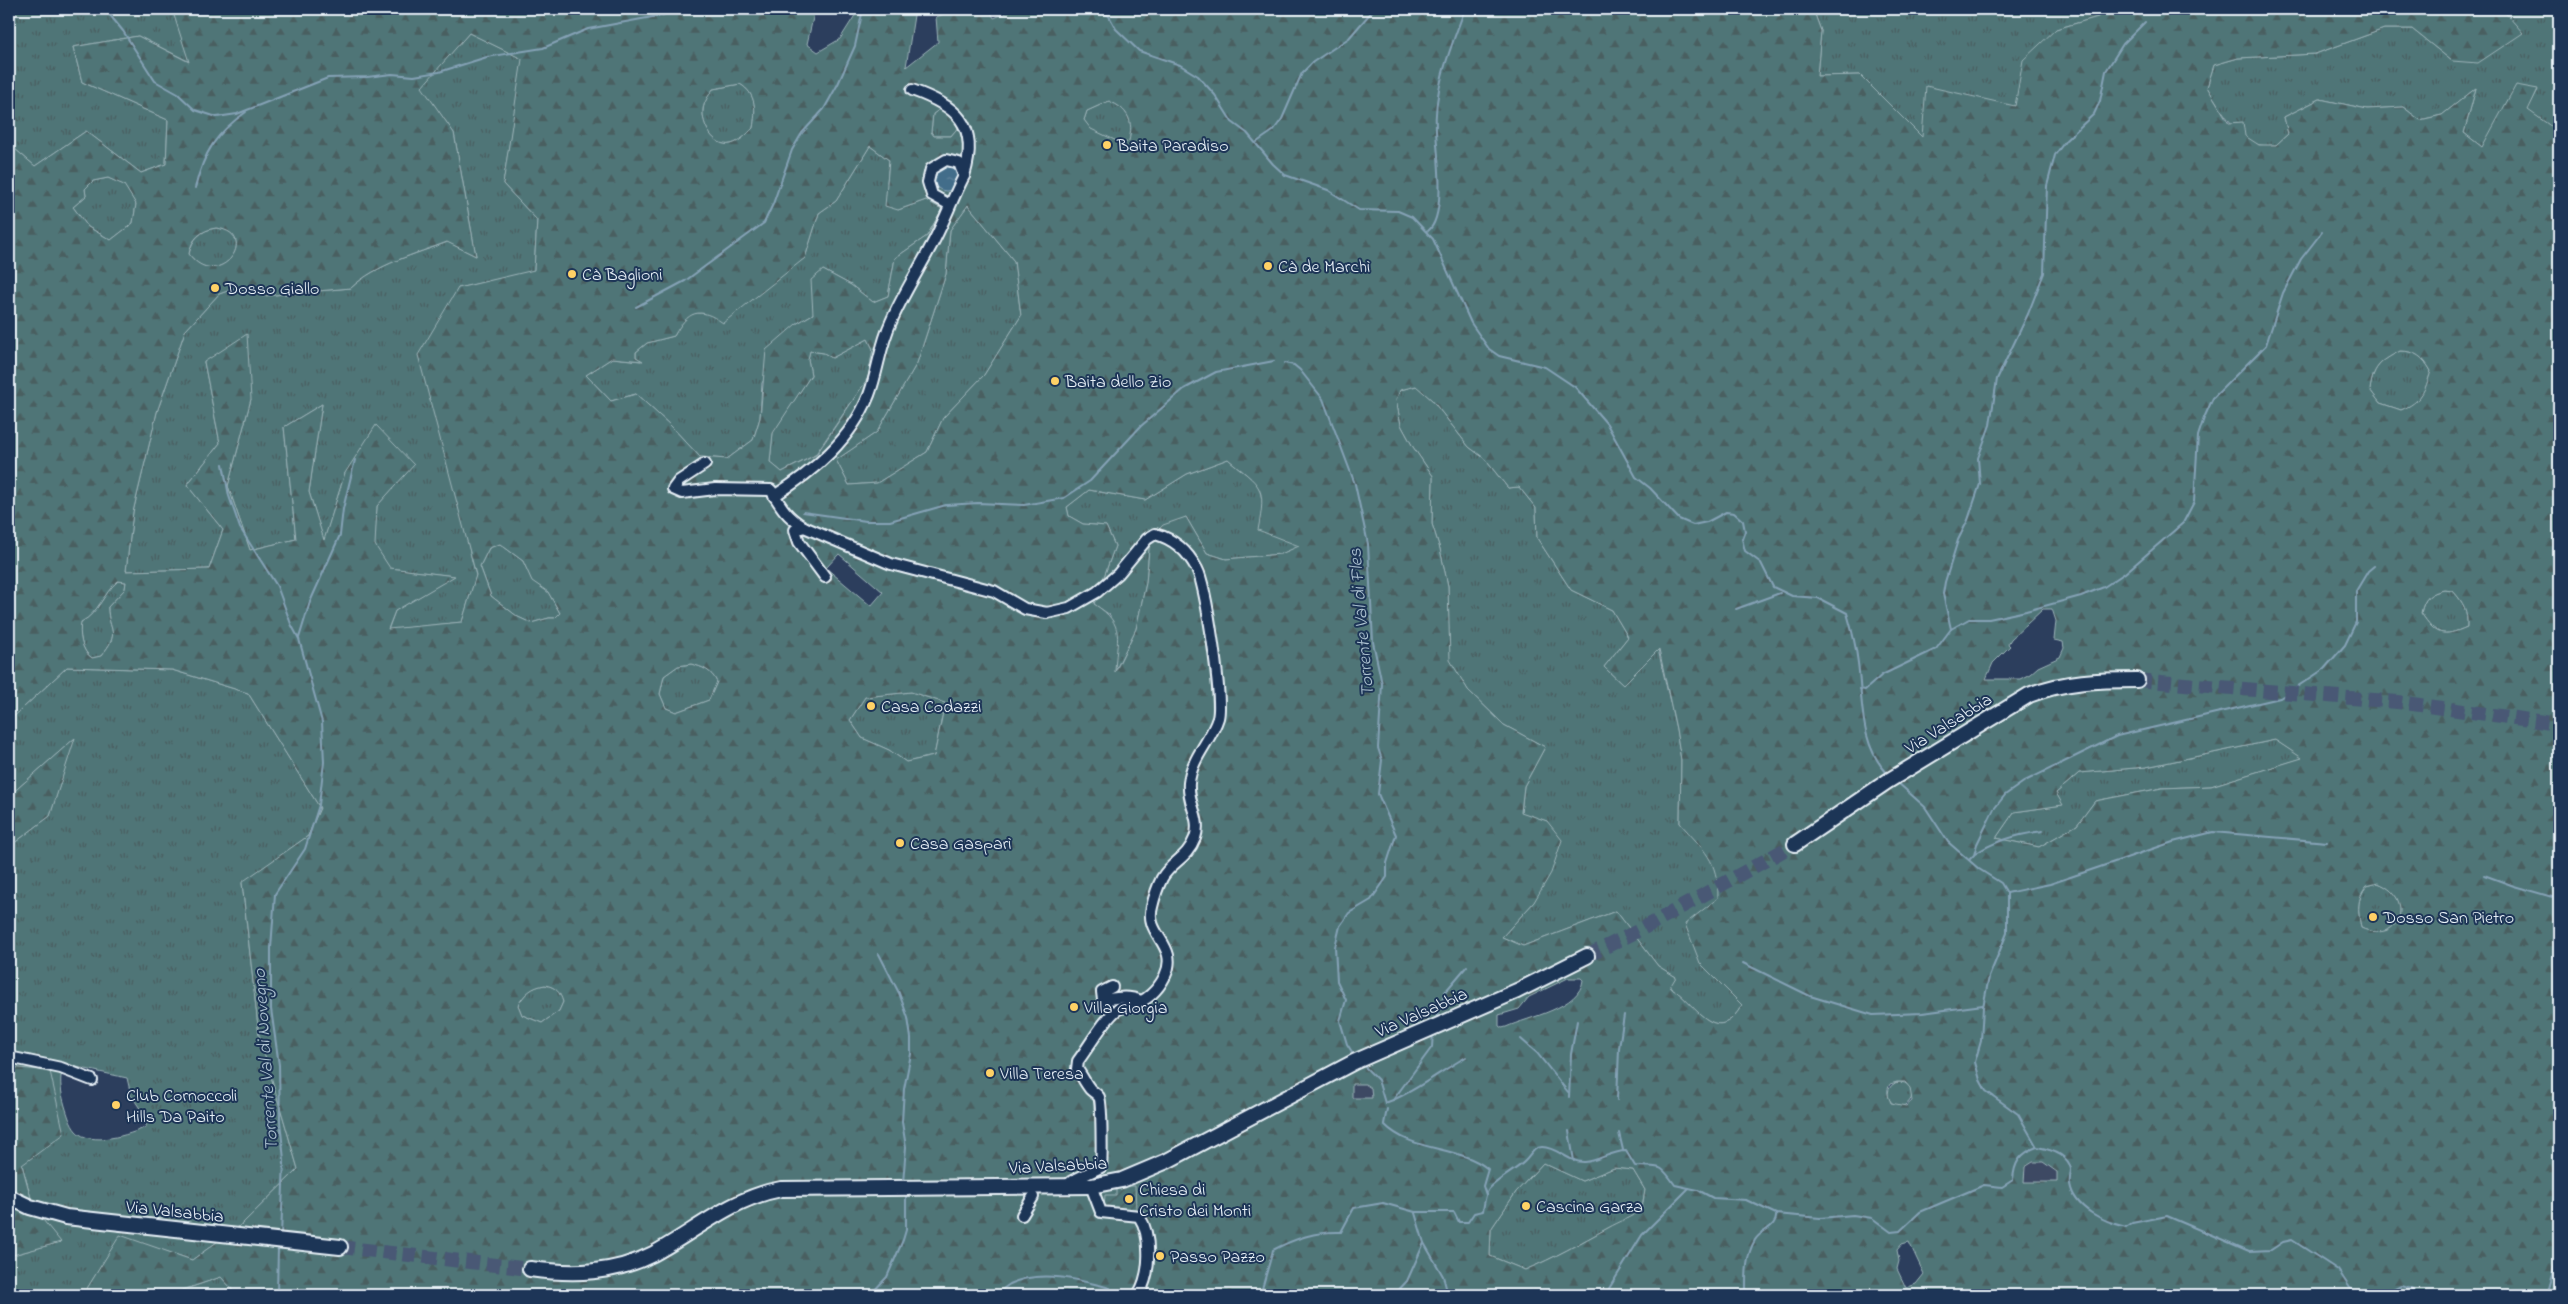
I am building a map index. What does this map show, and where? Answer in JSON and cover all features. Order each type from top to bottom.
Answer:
[{"type":"main road","name":"Via Valsabbia","points":[[1798,842],[1888,781],[2001,712],[2044,689],[2079,682],[2137,680]]},
{"type":"main road","name":"Via Valsabbia","points":[[530,1269],[586,1272],[621,1267],[654,1253],[730,1206],[750,1197],[768,1192],[796,1188],[1066,1187],[1091,1186],[1122,1180],[1166,1161],[1354,1062],[1586,956]]},
{"type":"main road","name":"Via Valsabbia","points":[[9,1197],[30,1207],[66,1218],[336,1247]]},
{"type":"street","points":[[774,496],[798,481],[826,458],[852,427],[868,396],[882,357],[886,331],[964,176],[968,163],[965,125],[954,110],[936,99],[912,90]]},
{"type":"street","points":[[950,205],[932,194],[928,182],[931,170],[946,160],[959,163],[964,176]]},
{"type":"street","points":[[705,464],[679,482],[673,490],[682,493],[715,489],[771,490],[781,509],[791,519],[804,527],[891,564],[994,591],[1025,610],[1047,613],[1069,608],[1097,592],[1118,574],[1147,538],[1155,534],[1172,538],[1197,569],[1202,582],[1214,664],[1218,716],[1213,731],[1192,766],[1189,800],[1198,824],[1196,836],[1190,851],[1162,878],[1151,908],[1150,918],[1153,926],[1168,949],[1167,971],[1152,994],[1141,1002],[1118,1009],[1078,1061],[1077,1070],[1090,1089],[1099,1097],[1102,1107],[1100,1117],[1102,1159],[1101,1167],[1072,1181],[1066,1187]]},
{"type":"street","points":[[804,527],[795,530],[799,542],[825,576]]},
{"type":"street","points":[[1112,987],[1102,992],[1103,1000],[1120,997],[1133,998],[1141,1002]]},
{"type":"street","points":[[9,1057],[62,1068],[92,1080]]},
{"type":"street","points":[[1091,1186],[1101,1212],[1139,1216],[1144,1224],[1147,1238],[1146,1283],[1138,1295]]},
{"type":"street","points":[[1022,1214],[1033,1197]]},
{"type":"shaded area","points":[[1352,1084],[1365,1084],[1372,1088],[1372,1098],[1352,1098]]},
{"type":"shaded area","points":[[2033,1162],[2043,1162],[2057,1172],[2057,1183],[2024,1182],[2025,1167]]},
{"type":"green space","points":[[9,9],[172,9],[190,62],[138,36],[73,47],[82,82],[168,120],[166,164],[141,173],[86,131],[35,166],[9,144]]},
{"type":"green space","points":[[172,9],[815,9],[807,44],[818,52],[840,39],[859,9],[915,9],[906,67],[938,42],[936,17],[956,9],[989,9],[994,18],[1016,9],[1813,9],[1821,31],[1817,76],[1860,75],[1922,137],[1926,86],[2015,106],[2023,60],[2056,29],[2098,17],[2104,9],[2502,9],[2523,33],[2478,63],[2452,61],[2412,29],[2384,29],[2315,54],[2238,58],[2214,65],[2207,87],[2229,123],[2243,122],[2245,136],[2259,145],[2276,145],[2288,134],[2284,117],[2320,99],[2367,109],[2403,107],[2420,120],[2442,115],[2476,88],[2464,133],[2482,147],[2516,85],[2538,89],[2528,110],[2559,132],[2559,1295],[232,1295],[232,1289],[221,1277],[168,1295],[83,1295],[120,1235],[192,1260],[242,1224],[298,1169],[259,1035],[242,882],[308,836],[320,808],[248,693],[172,670],[67,667],[9,721],[9,144],[35,166],[86,131],[141,173],[166,164],[168,120],[82,82],[73,47],[138,36],[189,62]],"holes":[[[469,33],[522,59],[503,184],[537,220],[534,270],[458,288],[418,355],[476,575],[462,622],[388,629],[395,611],[455,576],[390,568],[375,545],[377,506],[414,465],[376,425],[345,473],[324,540],[309,492],[322,404],[284,427],[296,539],[250,550],[228,486],[251,399],[247,334],[204,362],[220,443],[187,485],[223,530],[209,569],[126,571],[133,512],[157,412],[185,331],[219,294],[239,287],[263,296],[351,288],[372,272],[384,266],[447,242],[476,256],[454,133],[422,87]],[[740,84],[750,93],[754,103],[753,128],[737,142],[731,144],[719,142],[714,139],[706,128],[703,115],[706,101],[713,89]],[[1109,101],[1125,112],[1131,127],[1129,141],[1123,144],[1091,129],[1084,120],[1087,111]],[[940,109],[949,111],[960,125],[951,136],[934,136],[931,132],[933,114]],[[870,146],[889,160],[885,206],[898,210],[926,200],[942,209],[927,236],[895,258],[888,296],[873,302],[851,285],[823,270],[811,280],[813,314],[796,324],[766,350],[760,418],[753,440],[727,459],[700,457],[671,426],[636,394],[611,401],[586,375],[612,358],[643,361],[636,357],[636,352],[647,343],[674,336],[689,316],[701,313],[707,314],[723,323],[805,258],[819,213],[836,201]],[[108,178],[124,185],[136,204],[133,223],[111,240],[88,227],[73,207],[86,196],[85,189],[93,181]],[[968,205],[1014,261],[1021,316],[984,375],[943,418],[927,452],[877,483],[849,485],[836,460],[877,432],[917,363],[946,274],[950,230]],[[216,228],[230,232],[236,240],[236,249],[231,258],[223,265],[212,268],[200,265],[189,254],[192,244],[201,233]],[[868,339],[873,349],[868,378],[816,455],[782,472],[770,462],[773,433],[811,375],[808,359],[810,351],[824,353],[832,358]],[[2400,351],[2406,351],[2418,356],[2431,371],[2427,384],[2418,399],[2401,410],[2380,403],[2370,390],[2373,376],[2378,366],[2387,358]],[[1416,386],[1432,400],[1469,447],[1484,458],[1508,488],[1519,487],[1536,508],[1537,538],[1571,590],[1612,610],[1628,637],[1604,667],[1623,685],[1659,649],[1681,760],[1680,823],[1708,856],[1717,885],[1718,898],[1685,924],[1700,963],[1742,1005],[1732,1018],[1723,1023],[1714,1023],[1706,1019],[1670,987],[1676,977],[1658,966],[1616,911],[1523,946],[1502,937],[1534,902],[1551,873],[1562,840],[1547,821],[1521,812],[1524,786],[1545,747],[1504,725],[1468,690],[1450,660],[1448,586],[1432,524],[1433,476],[1413,447],[1401,425],[1396,400],[1400,390]],[[1228,459],[1259,488],[1262,504],[1258,530],[1299,546],[1281,554],[1226,559],[1207,553],[1186,517],[1163,525],[1150,539],[1146,583],[1136,629],[1115,672],[1117,642],[1115,626],[1111,619],[1094,604],[1115,546],[1106,526],[1083,524],[1069,516],[1067,507],[1089,490],[1145,500],[1187,474]],[[500,544],[523,561],[532,581],[548,592],[560,613],[555,618],[531,623],[518,617],[491,596],[480,566],[489,548]],[[839,554],[883,592],[871,606],[826,568]],[[118,581],[126,582],[125,589],[108,607],[112,632],[111,641],[101,656],[92,658],[83,647],[80,632],[81,622],[101,603],[108,591]],[[2444,590],[2453,591],[2464,607],[2467,616],[2467,627],[2451,633],[2436,630],[2421,613],[2428,597]],[[2043,609],[2052,609],[2056,621],[2054,640],[2063,642],[2064,648],[2060,657],[2038,667],[2020,679],[1986,679],[1993,663],[2010,646],[2008,644],[2011,639]],[[691,664],[703,668],[717,682],[709,700],[676,712],[666,708],[660,694],[664,676],[678,666]],[[911,692],[945,703],[934,756],[906,762],[889,750],[862,738],[850,720],[865,697]],[[2275,740],[2302,758],[2211,786],[2162,788],[2095,801],[2077,825],[2039,847],[1996,838],[2014,812],[2063,805],[2056,793],[2079,773],[2146,767]],[[2378,883],[2390,890],[2397,899],[2400,909],[2399,918],[2394,926],[2386,931],[2375,932],[2361,928],[2359,911],[2361,896],[2367,886]],[[1568,978],[1581,978],[1583,980],[1580,990],[1563,1005],[1506,1027],[1502,1028],[1499,1026],[1499,1015],[1519,1009],[1529,997]],[[545,985],[555,989],[563,1002],[559,1011],[542,1023],[522,1015],[518,1005],[529,991]],[[1905,1082],[1910,1088],[1912,1101],[1906,1106],[1891,1103],[1888,1091],[1890,1084]],[[1352,1084],[1365,1084],[1371,1088],[1372,1098],[1352,1098]],[[2033,1162],[2043,1162],[2057,1172],[2057,1182],[2024,1182],[2025,1167]],[[1543,1163],[1582,1181],[1614,1168],[1633,1170],[1645,1190],[1642,1209],[1567,1250],[1525,1270],[1490,1256],[1491,1229],[1516,1192]],[[1909,1242],[1924,1274],[1916,1284],[1906,1288],[1897,1269],[1899,1261],[1897,1250],[1902,1244]]]},
{"type":"green space","points":[[1813,9],[2104,9],[2098,17],[2056,29],[2015,106],[1922,138],[1860,75],[1817,76],[1821,31]]},
{"type":"green space","points":[[2502,9],[2559,9],[2559,132],[2527,110],[2538,90],[2482,147],[2464,133],[2476,88],[2442,115],[2420,120],[2403,107],[2367,109],[2320,99],[2284,117],[2288,134],[2276,145],[2262,145],[2252,142],[2236,129],[2207,87],[2214,65],[2238,58],[2315,54],[2384,29],[2412,29],[2452,61],[2522,33]]},
{"type":"green space","points":[[469,33],[523,59],[503,184],[537,220],[534,271],[458,288],[450,471],[476,576],[462,622],[388,630],[395,611],[454,576],[389,568],[374,545],[377,506],[413,465],[345,473],[324,541],[309,492],[322,404],[284,427],[296,539],[250,550],[228,486],[251,399],[204,362],[220,443],[187,485],[223,530],[209,569],[126,571],[133,512],[157,412],[185,331],[219,294],[239,287],[263,296],[351,288],[372,272],[384,266],[448,242],[476,256],[454,133],[421,87]]},
{"type":"green space","points":[[740,84],[750,93],[754,103],[753,128],[737,142],[725,144],[714,139],[706,128],[703,116],[706,99],[713,89]]},
{"type":"green space","points":[[1109,101],[1125,112],[1130,122],[1129,141],[1123,144],[1090,129],[1084,120],[1087,111]]},
{"type":"green space","points":[[940,109],[949,111],[960,125],[951,136],[934,136],[931,132],[933,114]]},
{"type":"green space","points":[[870,146],[889,160],[887,182],[898,210],[926,200],[942,209],[927,236],[895,258],[888,296],[873,302],[851,285],[823,270],[813,314],[796,324],[762,383],[760,418],[753,440],[727,459],[700,457],[671,426],[636,394],[611,401],[586,375],[612,358],[641,361],[636,357],[636,352],[647,343],[674,336],[681,324],[689,316],[698,313],[712,315],[805,258],[819,213],[836,201]]},
{"type":"green space","points":[[108,178],[125,185],[136,204],[133,223],[111,240],[88,227],[73,207],[86,196],[85,189],[93,181]]},
{"type":"green space","points":[[968,205],[1014,261],[1021,316],[984,375],[943,418],[927,452],[877,483],[849,485],[836,460],[877,432],[917,363],[946,274],[950,230]]},
{"type":"green space","points":[[216,228],[230,232],[236,240],[236,249],[231,258],[223,265],[212,268],[200,265],[189,254],[192,244],[202,233]]},
{"type":"green space","points":[[868,339],[873,349],[868,378],[815,455],[782,472],[770,462],[773,432],[811,375],[808,359],[810,351],[824,353],[832,358]]},
{"type":"green space","points":[[2400,351],[2415,354],[2425,362],[2431,371],[2422,395],[2414,403],[2401,410],[2380,403],[2370,390],[2375,370],[2378,366],[2387,358]]},
{"type":"green space","points":[[1417,386],[1432,400],[1469,447],[1484,458],[1508,488],[1519,487],[1536,508],[1537,538],[1571,590],[1612,610],[1628,637],[1604,667],[1623,685],[1658,649],[1681,760],[1680,823],[1711,858],[1719,883],[1716,911],[1700,963],[1742,1005],[1732,1018],[1723,1023],[1714,1023],[1706,1018],[1669,986],[1676,977],[1658,966],[1616,911],[1523,946],[1502,937],[1534,902],[1547,821],[1521,813],[1524,786],[1545,747],[1504,725],[1468,690],[1449,660],[1448,586],[1432,524],[1433,476],[1413,447],[1401,425],[1396,400],[1400,390]]},
{"type":"green space","points":[[1228,459],[1258,484],[1263,503],[1300,546],[1281,554],[1226,559],[1207,553],[1186,517],[1150,539],[1146,583],[1136,629],[1114,673],[1110,615],[1094,604],[1115,546],[1106,526],[1083,524],[1069,516],[1067,507],[1089,490],[1145,500],[1187,474]]},
{"type":"green space","points":[[500,544],[523,561],[532,580],[548,592],[560,613],[555,618],[531,623],[518,617],[491,596],[480,566],[489,548]]},
{"type":"green space","points":[[118,581],[126,582],[125,589],[108,607],[112,632],[111,641],[101,656],[92,658],[83,647],[80,632],[81,622],[97,608],[108,591]]},
{"type":"green space","points":[[2444,590],[2453,591],[2463,603],[2467,616],[2467,627],[2451,633],[2436,630],[2421,613],[2428,597]]},
{"type":"green space","points":[[691,664],[706,670],[717,682],[709,700],[676,712],[666,708],[660,694],[664,676],[678,666]]},
{"type":"green space","points":[[67,667],[172,670],[248,693],[320,808],[308,836],[242,883],[259,1035],[298,1169],[242,1224],[192,1260],[120,1236],[83,1295],[9,1295],[9,1256],[60,1242],[34,1209],[22,1165],[50,1072],[9,1067],[9,847],[50,816],[74,739],[9,796],[9,721]],"holes":[[[72,1066],[127,1078],[131,1095],[147,1119],[146,1127],[121,1136],[100,1139],[82,1136],[76,1131],[65,1106],[61,1076]]]},
{"type":"green space","points":[[911,692],[945,703],[934,756],[906,762],[889,750],[862,738],[850,720],[865,697]]},
{"type":"green space","points":[[75,738],[50,816],[9,847],[9,796]]},
{"type":"green space","points":[[2275,740],[2303,758],[2211,786],[2162,788],[2095,801],[2077,825],[2039,847],[1996,838],[2014,812],[2062,805],[2056,793],[2079,773],[2146,767]]},
{"type":"green space","points":[[2378,883],[2390,890],[2397,899],[2400,909],[2399,918],[2394,926],[2386,931],[2375,932],[2361,928],[2359,901],[2367,886]]},
{"type":"green space","points":[[545,985],[557,991],[561,995],[563,1002],[559,1011],[542,1023],[522,1015],[518,1005],[529,991]]},
{"type":"green space","points":[[9,1067],[50,1071],[64,1134],[22,1165],[34,1209],[61,1242],[9,1256]]},
{"type":"green space","points":[[1895,1082],[1905,1082],[1912,1089],[1912,1099],[1905,1106],[1895,1106],[1888,1099],[1888,1089]]},
{"type":"green space","points":[[1543,1163],[1582,1181],[1614,1168],[1633,1170],[1645,1190],[1642,1209],[1567,1250],[1525,1270],[1490,1256],[1491,1229],[1516,1192]]},
{"type":"green space","points":[[1116,1186],[1135,1186],[1136,1209],[1104,1208],[1105,1195],[1116,1195]]},
{"type":"green space","points":[[221,1277],[232,1289],[232,1295],[168,1295]]},
{"type":"water","points":[[946,165],[955,169],[959,178],[955,187],[946,191],[937,187],[933,178],[937,169]]},
{"type":"waterway","points":[[105,9],[123,31],[155,81],[178,94],[195,110],[217,117],[237,114],[328,78],[392,74],[414,76],[439,72],[487,57],[543,48],[588,29],[663,15],[675,9]]},
{"type":"waterway","points":[[636,307],[685,281],[764,223],[773,204],[792,150],[802,133],[824,109],[838,84],[855,46],[863,9]]},
{"type":"waterway","points":[[1097,9],[1109,16],[1116,29],[1139,51],[1180,65],[1198,76],[1215,95],[1232,122],[1247,133],[1273,164],[1285,175],[1328,190],[1359,210],[1398,211],[1412,217],[1433,239],[1471,323],[1489,349],[1499,356],[1545,367],[1575,387],[1607,424],[1636,477],[1650,488],[1679,519],[1693,525],[1707,522],[1726,512],[1734,513],[1743,521],[1745,531],[1742,539],[1745,551],[1761,563],[1773,587],[1792,596],[1818,598],[1847,613],[1856,650],[1867,736],[1872,750],[1888,774]]},
{"type":"waterway","points":[[1257,142],[1273,131],[1282,119],[1302,73],[1313,62],[1349,38],[1374,9]]},
{"type":"waterway","points":[[1428,231],[1434,223],[1439,199],[1440,184],[1436,131],[1437,100],[1444,68],[1465,9]]},
{"type":"waterway","points":[[1860,689],[1865,690],[1882,675],[1936,649],[1951,629],[1943,594],[1945,582],[1958,540],[1968,520],[1980,484],[1978,458],[1990,425],[1997,379],[2028,314],[2044,273],[2047,186],[2055,155],[2066,140],[2094,114],[2100,101],[2106,71],[2123,44],[2145,22]]},
{"type":"waterway","points":[[195,188],[207,154],[213,144],[227,128],[246,112]]},
{"type":"waterway","points":[[1951,629],[1969,619],[1989,619],[2026,611],[2081,596],[2104,587],[2125,573],[2183,523],[2194,502],[2198,436],[2213,398],[2266,345],[2283,293],[2301,259],[2322,232]]},
{"type":"waterway","name":"Torrente Val di Fles","points":[[803,512],[866,521],[890,521],[946,505],[978,503],[1024,505],[1064,498],[1090,481],[1141,426],[1184,389],[1216,372],[1274,361]]},
{"type":"waterway","name":"Torrente Val di Fles","points":[[1284,363],[1294,365],[1300,370],[1323,399],[1355,484],[1368,544],[1373,642],[1382,684],[1378,748],[1382,760],[1378,794],[1396,835],[1387,863],[1387,877],[1371,900],[1349,913],[1340,926],[1335,947],[1337,981],[1346,1000],[1340,1021],[1347,1044],[1354,1055]]},
{"type":"waterway","points":[[299,638],[310,602],[340,535],[343,509],[355,460]]},
{"type":"waterway","name":"Torrente Val di Novegno","points":[[223,464],[229,496],[240,528],[277,586],[291,624],[299,639],[322,722],[324,762],[319,805],[305,849],[275,894],[271,948],[271,1009],[279,1065],[280,1121],[284,1160],[281,1236]]},
{"type":"waterway","points":[[1970,859],[1974,855],[1977,844],[1994,809],[2005,795],[2025,781],[2117,736],[2280,698],[2324,669],[2345,645],[2356,622],[2356,591],[2368,571],[2374,566]]},
{"type":"waterway","points":[[1736,609],[1780,593]]},
{"type":"waterway","points":[[1897,782],[1925,807],[1948,842],[1979,869],[2001,883],[2007,893],[2007,933],[1989,977],[1983,1007],[1981,1041],[1975,1062],[1980,1080],[1986,1091],[2018,1114],[2037,1147]]},
{"type":"waterway","points":[[1975,854],[2008,838],[2043,831]]},
{"type":"waterway","points":[[2007,893],[2050,884],[2173,842],[2213,832],[2327,842]]},
{"type":"waterway","points":[[2484,875],[2559,899]]},
{"type":"waterway","points":[[879,954],[899,993],[908,1018],[911,1038],[911,1054],[904,1089],[902,1122],[906,1147],[903,1183]]},
{"type":"waterway","points":[[1743,963],[1810,996],[1873,1015],[1922,1013],[1983,1005]]},
{"type":"waterway","points":[[1435,1021],[1445,992],[1467,966]]},
{"type":"waterway","points":[[1617,1100],[1619,1048],[1624,1015]]},
{"type":"waterway","points":[[1569,1097],[1571,1054],[1577,1021]]},
{"type":"waterway","points":[[1362,1064],[1378,1080],[1385,1103],[1393,1100],[1432,1047],[1433,1033]]},
{"type":"waterway","points":[[1521,1039],[1537,1053],[1568,1092]]},
{"type":"waterway","points":[[1393,1100],[1412,1091],[1466,1057]]},
{"type":"waterway","name":"Torrente Val di Fles","points":[[1387,1109],[1384,1124],[1395,1133],[1422,1145],[1476,1161],[1488,1169],[1483,1186],[1486,1195]]},
{"type":"waterway","points":[[1569,1131],[1574,1161]]},
{"type":"waterway","points":[[1619,1133],[1623,1150]]},
{"type":"waterway","points":[[1257,1295],[1262,1289],[1273,1250],[1306,1236],[1341,1232],[1354,1208],[1383,1203],[1415,1212],[1454,1212],[1459,1222],[1468,1222],[1474,1213],[1483,1211],[1489,1189],[1522,1164],[1539,1147],[1553,1149],[1579,1162],[1595,1160],[1626,1151],[1635,1166],[1662,1169],[1675,1185],[1698,1190],[1713,1198],[1746,1200],[1776,1214],[1820,1218],[1853,1215],[1872,1218],[1891,1232],[1900,1231],[1920,1212],[1984,1185],[2002,1187],[2013,1180],[2019,1159],[2026,1152],[2037,1147],[2052,1151],[2066,1160],[2071,1169],[2070,1182],[2077,1201],[2100,1218],[2126,1227],[2132,1223],[2167,1216],[2249,1251],[2271,1250],[2283,1242],[2292,1240],[2338,1270],[2350,1288],[2360,1295]]},
{"type":"waterway","points":[[1605,1295],[1642,1235],[1689,1188]]},
{"type":"waterway","points":[[870,1295],[887,1277],[903,1240],[906,1230],[906,1192]]},
{"type":"waterway","points":[[1415,1213],[1424,1243],[1443,1276],[1448,1295]]},
{"type":"waterway","points":[[1746,1295],[1749,1253],[1755,1240],[1772,1225],[1776,1214]]},
{"type":"waterway","points":[[1394,1295],[1407,1281],[1424,1243]]},
{"type":"waterway","name":"Torrente Val di Novegno","points":[[277,1295],[278,1248],[280,1245]]},
{"type":"waterway","points":[[2546,1295],[2559,1251]]},
{"type":"waterway","points":[[994,1295],[1010,1284],[1034,1277],[1060,1277],[1110,1288]]},
{"type":"waterway","points":[[2382,1295],[2402,1285],[2413,1289],[2416,1295]]},
{"type":"tunnel","points":[[2137,680],[2398,702],[2559,724]]},
{"type":"tunnel","points":[[1587,956],[1640,930],[1795,844]]},
{"type":"tunnel","points":[[340,1247],[530,1269]]},
{"type":"place","name":"Baita Paradiso","points":[[1107,145]]},
{"type":"place","name":"Cà de Marchì","points":[[1268,266]]},
{"type":"place","name":"Cà Baglioni","points":[[572,274]]},
{"type":"place","name":"Dosso Giallo","points":[[215,288]]},
{"type":"place","name":"Baita dello Zio","points":[[1055,381]]},
{"type":"place","name":"Casa Codazzi","points":[[871,706]]},
{"type":"place","name":"Casa Gasparì","points":[[900,843]]},
{"type":"place","name":"Dosso San Pietro","points":[[2373,917]]},
{"type":"place","name":"Villa Giorgia","points":[[1074,1007]]},
{"type":"place","name":"Villa Teresa","points":[[990,1073]]},
{"type":"place","name":"Club Cornoccoli Hills Da Paito","points":[[116,1105]]},
{"type":"place","name":"Chiesa di Cristo dei Monti","points":[[1129,1199]]},
{"type":"place","name":"Cascina Garza","points":[[1526,1206]]},
{"type":"place","name":"Passo Pazzo","points":[[1160,1256]]}]
